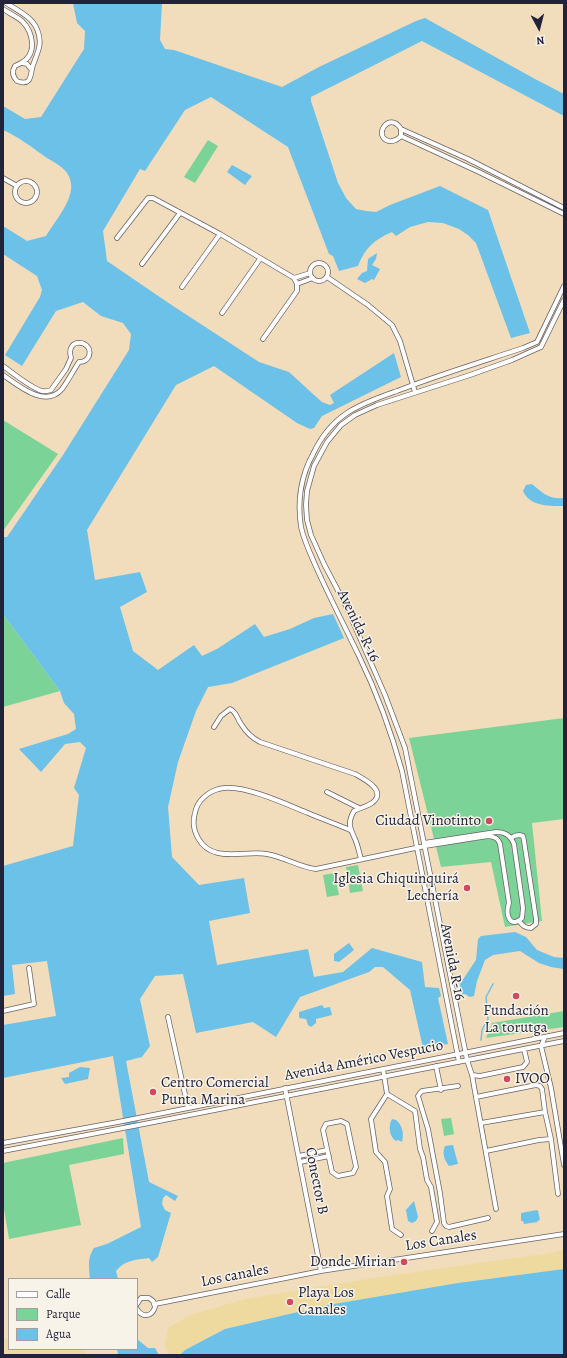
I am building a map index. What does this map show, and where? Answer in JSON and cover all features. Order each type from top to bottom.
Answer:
[{"type":"street","points":[[3,9],[22,21],[28,28],[32,37],[32,49],[22,63],[16,66],[13,72],[13,75],[17,81],[24,82],[30,79],[32,72],[31,69],[39,50],[40,42],[33,22],[6,3]]},
{"type":"street","points":[[22,63],[27,64],[31,69]]},
{"type":"street","points":[[401,129],[400,136],[394,141],[388,141],[383,136],[383,128],[388,123],[392,122],[401,129],[440,146],[564,208]]},
{"type":"street","points":[[400,136],[432,149],[564,214]]},
{"type":"street","points":[[499,182],[501,176]]},
{"type":"street","points":[[3,178],[17,186]]},
{"type":"street","points":[[25,181],[33,184],[36,189],[35,198],[30,201],[22,201],[16,194],[17,186],[25,181]]},
{"type":"street","points":[[117,238],[150,197],[220,234],[294,278],[297,284],[297,291],[263,339]]},
{"type":"street","points":[[142,264],[180,213]]},
{"type":"street","points":[[182,287],[220,234]]},
{"type":"street","points":[[222,313],[260,259]]},
{"type":"street","points":[[321,263],[325,265],[328,268],[327,277],[318,281],[313,278],[310,273],[311,268],[314,265],[321,263]]},
{"type":"street","points":[[294,278],[310,273]]},
{"type":"street","points":[[327,277],[368,305],[392,324],[400,341],[415,392]]},
{"type":"street","points":[[297,284],[313,278]]},
{"type":"street","points":[[564,286],[537,342],[542,347],[564,300]]},
{"type":"street","name":"Avenida R-16","points":[[459,1062],[402,771],[389,727],[365,668],[325,586],[304,538],[300,521],[299,506],[302,483],[306,468],[316,446],[337,420],[348,412],[372,400],[537,342]]},
{"type":"street","points":[[4,368],[42,391],[46,391],[51,390],[55,385],[71,358],[71,347],[80,343],[85,344],[89,348],[90,353],[84,362],[78,362],[71,358]]},
{"type":"street","name":"Avenida R-16","points":[[496,1209],[472,1075],[465,1052],[409,766],[396,723],[356,630],[311,535],[307,520],[306,505],[307,491],[314,466],[327,442],[341,425],[355,415],[377,405],[470,375],[534,352],[542,347]]},
{"type":"street","points":[[3,376],[33,394],[41,397],[48,397],[61,390],[78,362]]},
{"type":"street","points":[[304,538],[311,535]]},
{"type":"street","points":[[214,727],[221,716],[230,709],[235,711],[241,724],[252,737],[260,742],[355,774],[370,782],[376,790],[376,799],[370,804],[359,808],[354,812],[352,815],[350,830],[361,859]]},
{"type":"street","points":[[350,830],[283,803],[247,791],[224,788],[212,792],[200,801],[193,823],[194,830],[204,847],[210,851],[220,854],[257,852],[280,857],[309,868],[316,868],[418,848],[424,845],[502,832],[511,838],[514,844],[523,908],[522,918],[519,921]]},
{"type":"street","points":[[327,792],[359,808]]},
{"type":"street","points":[[511,838],[519,834],[523,836],[536,924],[531,928],[526,928],[519,921]]},
{"type":"street","points":[[424,845],[488,836],[494,837],[498,840],[500,844],[509,903],[507,914],[508,918],[511,921],[519,921]]},
{"type":"street","points":[[424,883],[432,881]]},
{"type":"street","points":[[3,1011],[34,1004],[29,968]]},
{"type":"street","points":[[168,1017],[188,1108]]},
{"type":"street","name":"Avenida Américo Vespucio","points":[[3,1143],[118,1122],[564,1033]]},
{"type":"street","points":[[545,1037],[541,1046],[551,1088],[564,1164]]},
{"type":"street","name":"Avenida Américo Vespucio","points":[[3,1151],[564,1041]]},
{"type":"street","points":[[472,1075],[480,1076],[523,1068],[527,1062],[524,1049]]},
{"type":"street","points":[[436,1066],[441,1090]]},
{"type":"street","points":[[383,1069],[387,1094],[371,1119],[376,1152],[385,1162],[390,1189],[387,1196],[392,1229],[401,1235]]},
{"type":"street","points":[[476,1097],[536,1085],[540,1086],[542,1089],[551,1139],[558,1194]]},
{"type":"street","points":[[458,1086],[441,1090],[422,1091],[418,1096],[428,1128],[444,1222],[446,1226],[449,1227],[488,1218]]},
{"type":"street","name":"Conector B","points":[[285,1088],[321,1271]]},
{"type":"street","points":[[387,1094],[415,1111],[420,1149],[431,1188],[437,1222],[432,1231]]},
{"type":"street","points":[[481,1123],[545,1112]]},
{"type":"street","points":[[341,1121],[347,1124],[356,1167],[353,1173],[338,1176],[332,1172],[329,1156],[323,1130],[326,1124],[341,1121]]},
{"type":"street","points":[[486,1151],[551,1139]]},
{"type":"street","points":[[299,1156],[328,1150]]},
{"type":"street","points":[[300,1162],[329,1156]]},
{"type":"street","name":"Los Canales","points":[[321,1271],[564,1234]]},
{"type":"street","name":"Los canales","points":[[155,1304],[321,1271]]},
{"type":"street","points":[[138,1303],[145,1297],[152,1300],[155,1304],[154,1311],[149,1315],[144,1316],[138,1311]]},
{"type":"green space","points":[[208,140],[218,146],[195,183],[184,177]]},
{"type":"green space","points":[[3,420],[58,454],[3,531]]},
{"type":"green space","points":[[3,614],[60,691],[3,707]]},
{"type":"green space","name":"Ciudad Vinotinto","points":[[564,718],[564,819],[532,823],[542,921],[505,927],[491,862],[441,867],[409,738]]},
{"type":"green space","points":[[358,865],[363,891],[350,893],[346,867]]},
{"type":"green space","points":[[334,873],[339,895],[327,897],[323,875]]},
{"type":"green space","points":[[564,1011],[564,1027],[486,1038],[492,1023]]},
{"type":"green space","points":[[451,1118],[454,1134],[444,1136],[441,1119]]},
{"type":"green space","points":[[123,1138],[124,1154],[69,1165],[81,1225],[9,1239],[3,1203],[3,1163]]},
{"type":"sand","name":"Playa Los Canales","points":[[564,1250],[564,1269],[458,1283],[328,1305],[225,1329],[185,1350],[180,1355],[169,1355],[165,1345],[168,1328],[190,1315],[245,1299]]},
{"type":"sand","points":[[8,1338],[8,1350],[81,1350],[85,1351],[87,1355],[3,1355],[3,1339]]},
{"type":"water","points":[[73,3],[162,3],[160,40],[165,49],[174,50],[282,87],[319,67],[425,18],[564,94],[564,116],[422,41],[311,97],[338,183],[346,198],[356,209],[376,212],[390,205],[440,186],[488,210],[530,333],[511,338],[476,243],[459,229],[443,223],[428,222],[410,227],[396,236],[392,232],[375,241],[371,245],[363,254],[358,266],[339,271],[333,256],[329,254],[288,147],[211,97],[185,110],[145,171],[140,169],[103,231],[107,261],[259,362],[289,372],[322,402],[330,405],[334,403],[330,395],[394,353],[401,377],[322,416],[314,428],[310,429],[297,423],[214,366],[176,385],[87,530],[95,580],[140,572],[147,592],[120,607],[133,651],[158,670],[194,645],[202,656],[217,649],[255,624],[264,637],[290,629],[314,618],[333,614],[344,638],[232,683],[208,687],[196,711],[178,762],[168,807],[172,857],[199,885],[244,878],[250,913],[209,921],[217,965],[308,949],[314,977],[343,972],[372,948],[422,962],[425,987],[439,988],[441,996],[438,998],[448,1044],[423,1048],[410,990],[383,967],[375,967],[369,972],[300,997],[276,1037],[253,1022],[196,1033],[183,974],[155,976],[140,999],[150,1046],[142,1057],[126,1061],[149,1182],[178,1196],[175,1201],[166,1195],[163,1198],[162,1204],[165,1210],[171,1213],[158,1257],[152,1262],[149,1258],[139,1259],[119,1267],[116,1271],[118,1278],[90,1278],[89,1267],[90,1255],[94,1248],[107,1244],[141,1227],[113,1056],[3,1078],[3,1025],[56,1016],[47,961],[12,965],[15,994],[3,996],[3,866],[73,846],[79,795],[74,788],[86,748],[80,742],[65,744],[41,772],[19,749],[68,734],[76,729],[74,714],[64,703],[60,691],[3,614],[3,537],[7,537],[63,455],[129,350],[131,334],[123,323],[101,316],[83,302],[56,311],[22,366],[5,355],[40,297],[42,290],[37,276],[3,254],[3,226],[27,241],[46,236],[70,196],[71,183],[67,173],[58,164],[20,139],[3,130],[3,106],[25,119],[41,117],[84,49],[85,31],[77,23]]},
{"type":"water","points":[[232,165],[252,176],[245,185],[227,172]]},
{"type":"water","points":[[377,253],[376,259],[372,265],[380,269],[374,280],[372,279],[365,283],[357,279],[362,273],[367,271],[368,259]]},
{"type":"water","points":[[532,484],[550,497],[564,498],[564,506],[535,503],[530,500],[523,491],[526,485]]},
{"type":"water","points":[[515,932],[526,937],[537,950],[554,957],[564,958],[564,969],[539,963],[520,951],[493,955],[485,960],[477,981],[474,996],[470,997],[465,994],[462,995],[460,984],[476,960],[478,939],[481,936]]},
{"type":"water","points":[[349,943],[354,950],[339,962],[334,961],[334,954]]},
{"type":"water","points":[[322,1005],[324,1008],[330,1007],[332,1015],[316,1019],[316,1023],[311,1027],[308,1025],[306,1019],[299,1018],[299,1012]]},
{"type":"water","points":[[80,1067],[90,1068],[88,1079],[65,1084],[61,1078],[69,1077],[69,1073]]},
{"type":"water","points":[[392,1119],[396,1120],[402,1127],[402,1142],[398,1140],[396,1141],[391,1134],[390,1128]]},
{"type":"water","points":[[453,1145],[458,1164],[449,1166],[444,1156],[444,1149],[445,1146]]},
{"type":"water","points":[[414,1201],[418,1217],[416,1221],[412,1223],[408,1221],[406,1210]]},
{"type":"water","points":[[537,1210],[540,1220],[537,1221],[538,1222],[524,1224],[523,1221],[521,1221],[521,1213]]},
{"type":"water","points":[[564,1269],[564,1355],[180,1355],[185,1350],[225,1329],[328,1305],[458,1283]]},
{"type":"water","points":[[138,1340],[148,1348],[155,1348],[159,1355],[117,1355],[117,1350],[138,1350]]},
{"type":"waterway","points":[[481,1040],[482,1030],[488,1019],[486,997],[493,984]]},
{"type":"place","name":"Ciudad Vinotinto","points":[[489,821]]},
{"type":"place","name":"Iglesia Chiquinquirá Lechería","points":[[467,888]]},
{"type":"place","name":"Fundación La torutga","points":[[516,996]]},
{"type":"place","name":"IVOO","points":[[507,1079]]},
{"type":"place","name":"Centro Comercial Punta Marina","points":[[153,1092]]},
{"type":"place","name":"Donde Mirian","points":[[404,1262]]},
{"type":"place","name":"Playa Los Canales","points":[[290,1302]]}]
